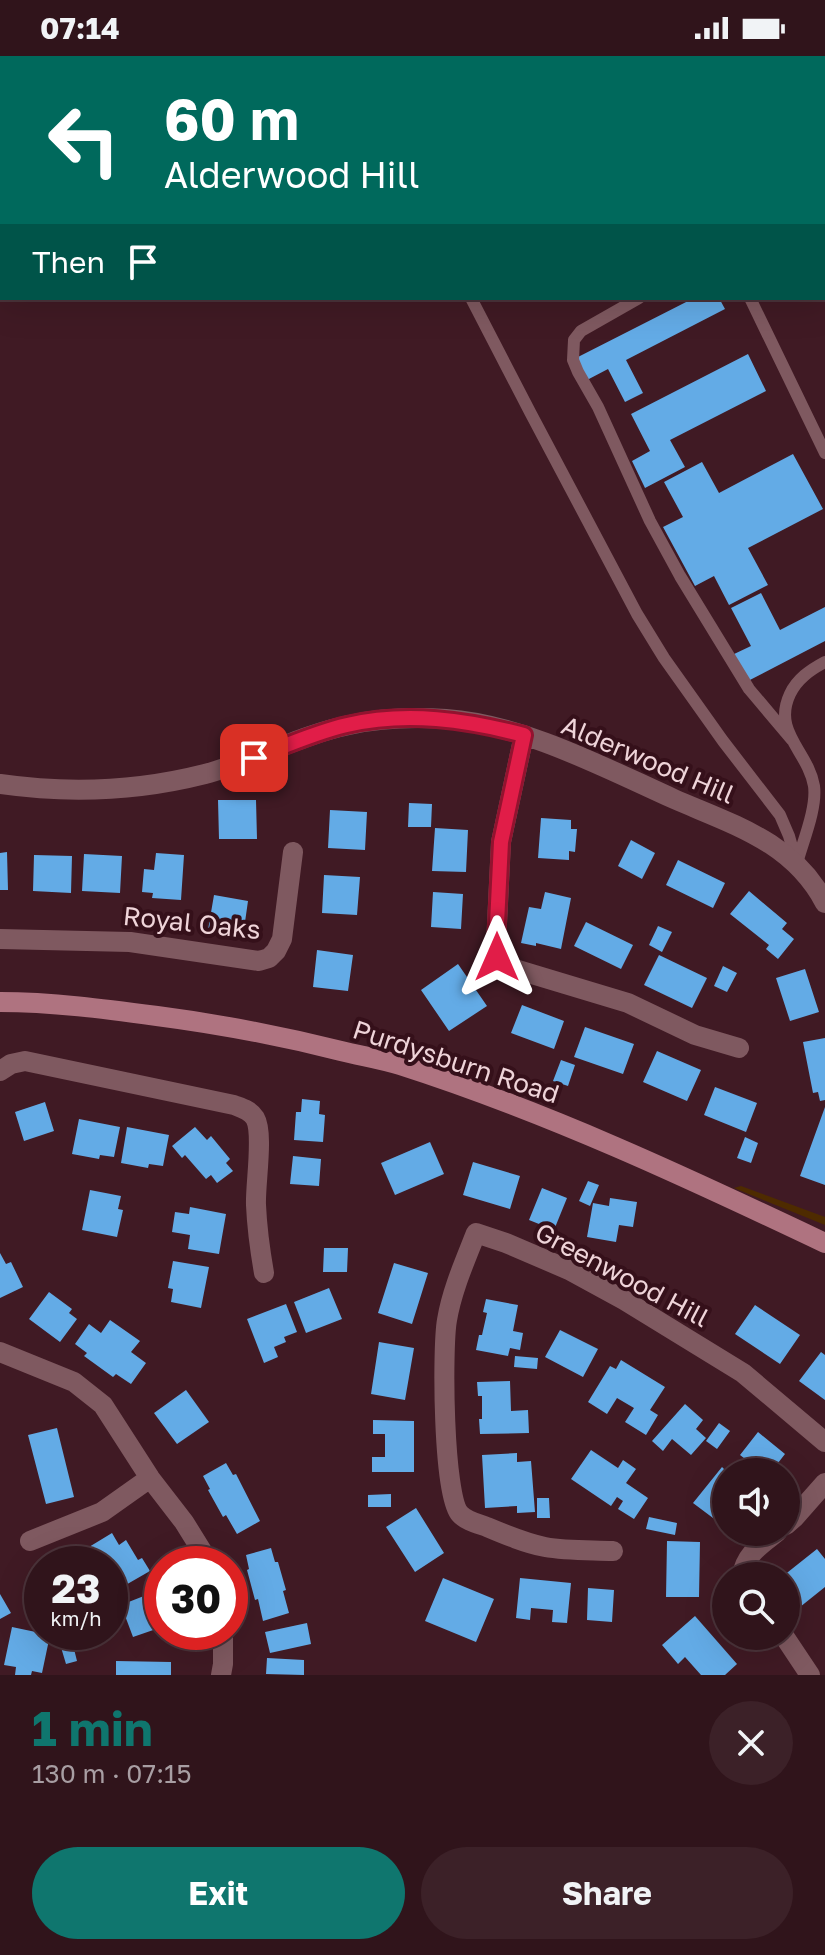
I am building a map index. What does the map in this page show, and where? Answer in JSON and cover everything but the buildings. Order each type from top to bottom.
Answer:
[{"type":"street","name":"Alderwood Hill","points":[[0,784],[31,789],[97,791],[154,784],[206,774],[348,725],[391,719],[446,719],[524,735],[746,831],[779,849],[796,864],[810,878],[825,903]]},
{"type":"street","points":[[524,735],[501,842],[497,957],[505,966],[628,1003],[695,1035],[739,1048]]},
{"type":"street","name":"Royal Oaks","points":[[0,939],[130,942],[259,961],[269,958],[282,939],[293,852]]},
{"type":"street","name":"Purdysburn Road","points":[[0,1002],[94,1008],[178,1019],[282,1036],[398,1065],[588,1134],[825,1243]]},
{"type":"street","points":[[0,1071],[11,1064],[25,1061],[247,1109],[255,1118],[258,1135],[256,1202],[264,1273]]},
{"type":"street","name":"Greenwood Hill","points":[[613,1551],[546,1547],[519,1540],[473,1522],[459,1514],[454,1503],[450,1486],[444,1345],[447,1317],[476,1233],[569,1270],[624,1300],[743,1373],[825,1442]]},
{"type":"street","points":[[0,1352],[74,1382],[103,1405],[199,1546]]},
{"type":"street","points":[[30,1541],[102,1512],[150,1478]]},
{"type":"street","points":[[800,1511],[825,1483]]},
{"type":"street","points":[[745,1562],[760,1546]]},
{"type":"street","points":[[221,1675],[223,1650]]},
{"type":"street","points":[[793,1650],[810,1675]]},
{"type":"lane","points":[[472,300],[637,614],[664,658],[780,815],[796,864]]},
{"type":"lane","points":[[635,300],[581,331],[574,340],[573,360],[650,521],[680,576],[749,689],[792,740],[808,766],[814,797],[796,864]]},
{"type":"lane","points":[[751,300],[825,453]]},
{"type":"lane","points":[[792,740],[784,721],[784,706],[793,687],[809,670],[825,662]]},
{"type":"shaded area","points":[[741,1186],[825,1217],[825,1225],[734,1188]]},
{"type":"route","points":[[254,758],[348,725],[391,719],[446,719],[524,735],[501,842],[497,957]]}]
